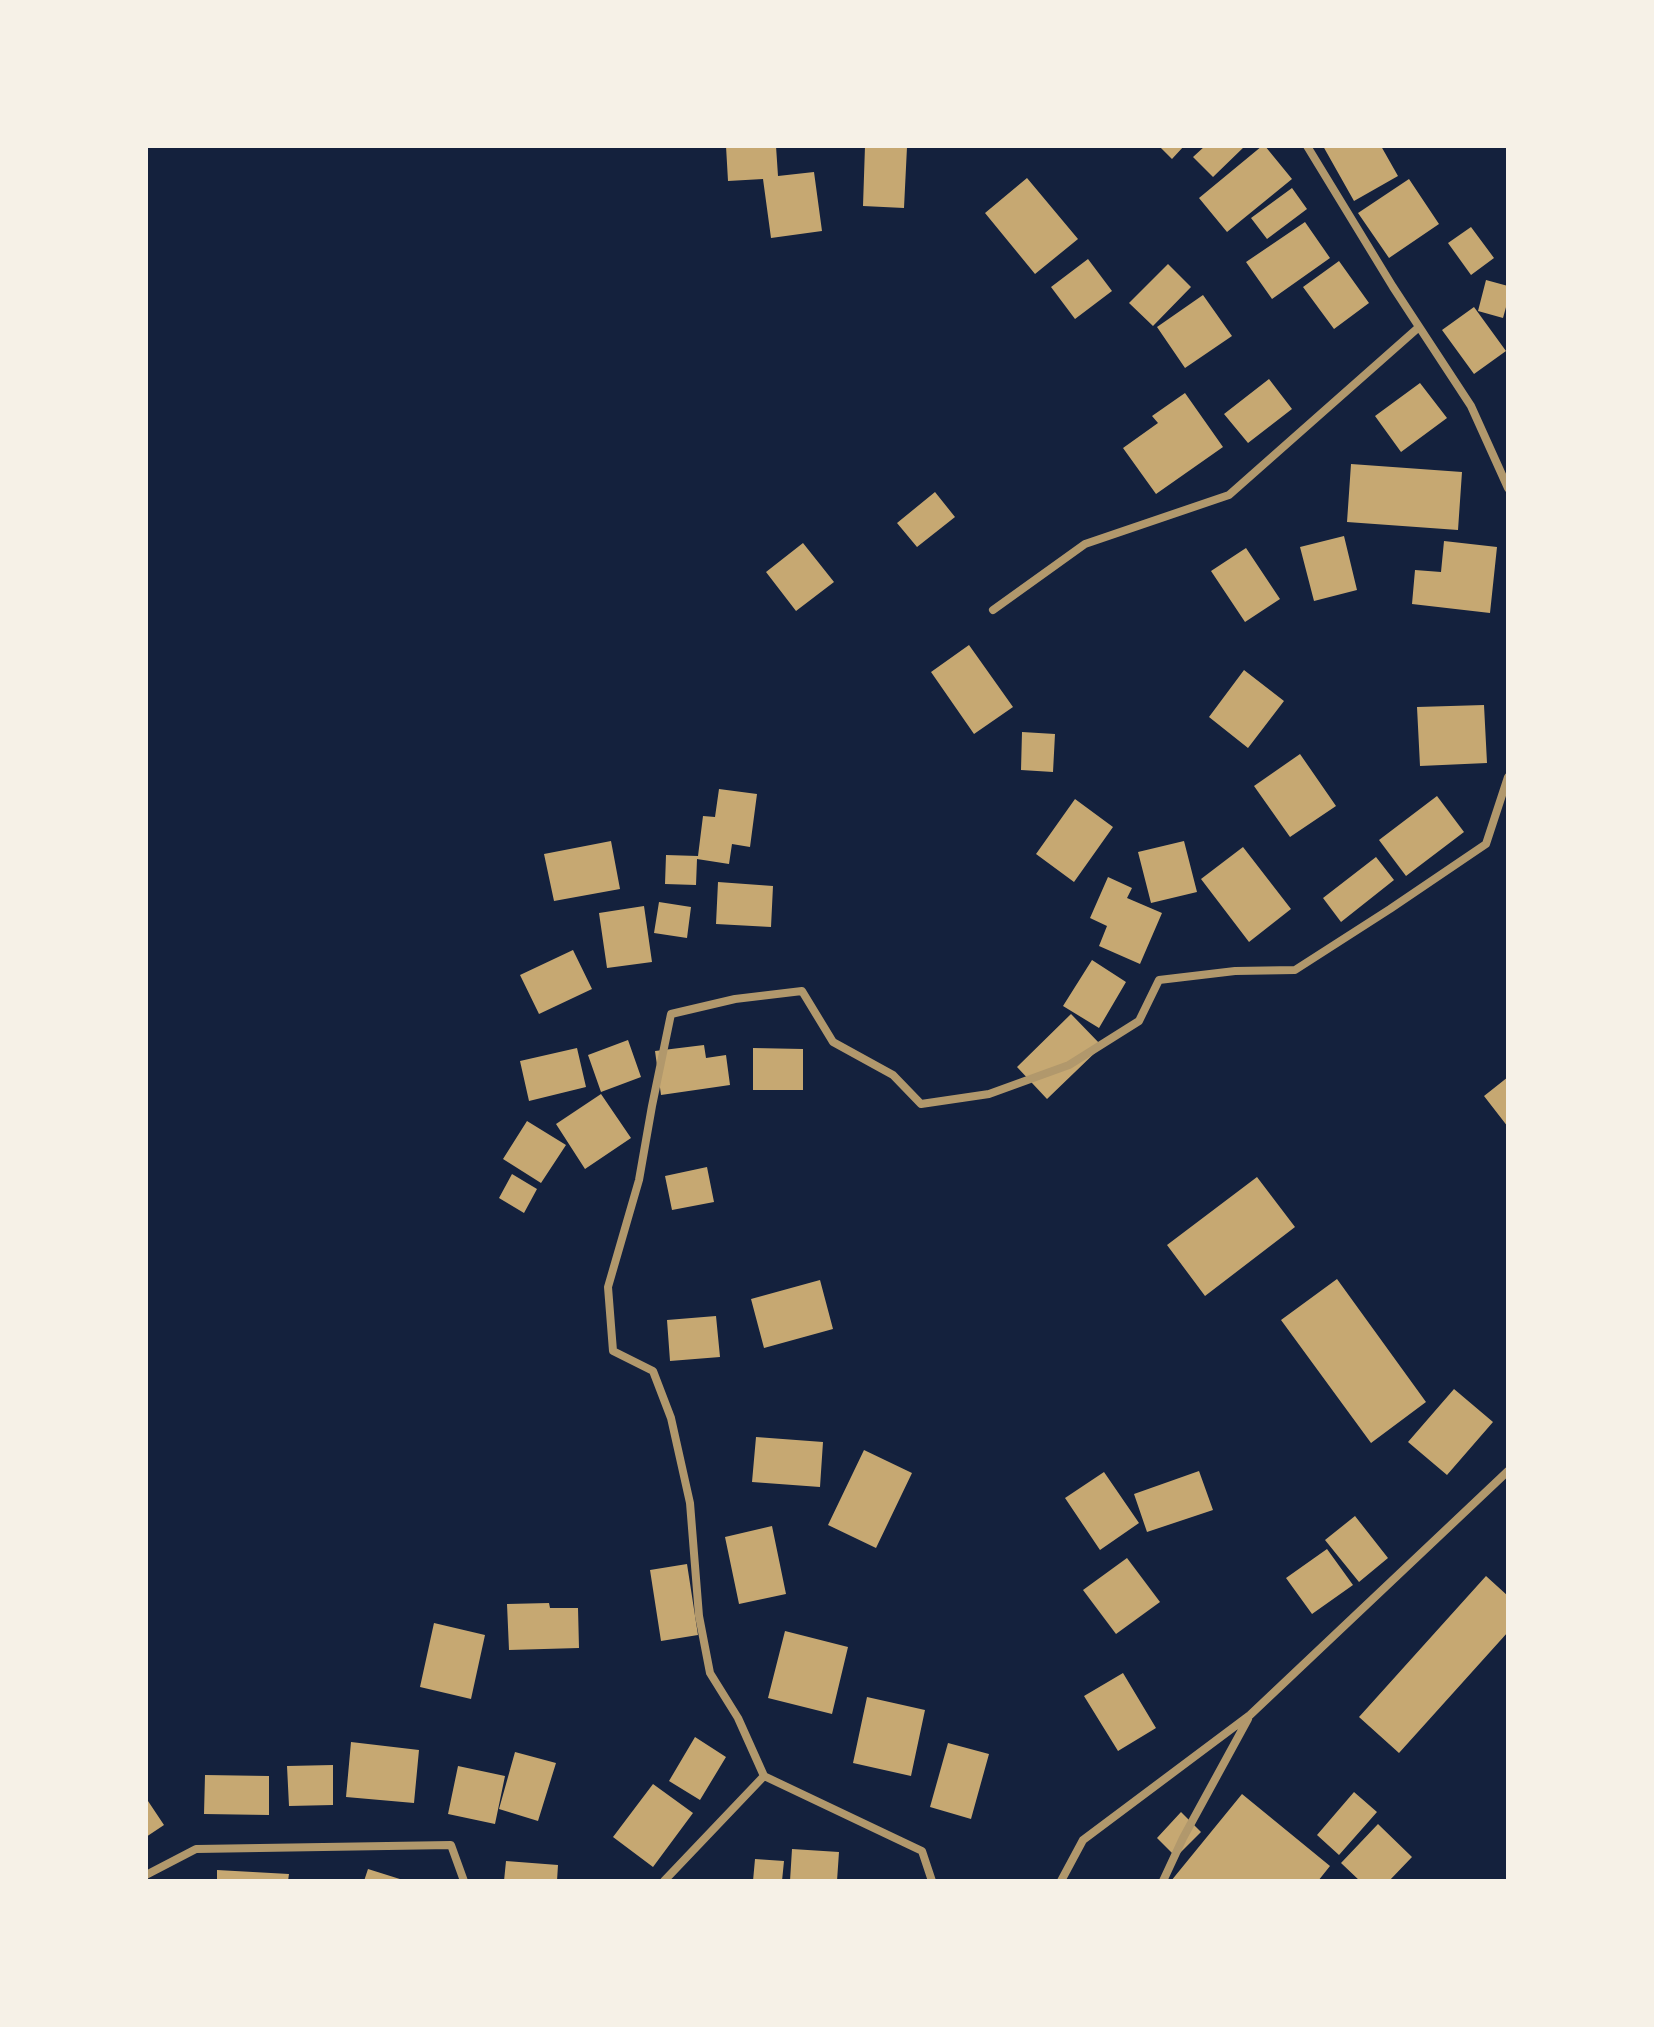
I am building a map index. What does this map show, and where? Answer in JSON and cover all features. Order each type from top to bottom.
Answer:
[{"type":"street","points":[[1307,146],[1471,406],[1508,488]]},
{"type":"street","points":[[993,610],[1085,544],[1229,495],[1419,327]]},
{"type":"street","points":[[932,1881],[922,1851],[764,1776],[738,1718],[710,1673],[699,1616],[690,1503],[671,1418],[653,1371],[613,1351],[608,1287],[639,1180],[671,1014],[735,999],[802,991],[833,1042],[893,1075],[921,1104],[989,1094],[1069,1065],[1139,1021],[1159,980],[1235,971],[1295,970],[1486,844],[1508,777]]},
{"type":"street","points":[[1061,1881],[1083,1840],[1250,1715],[1508,1471]]},
{"type":"street","points":[[1163,1881],[1250,1715]]},
{"type":"street","points":[[664,1881],[764,1776]]},
{"type":"street","points":[[146,1875],[196,1849],[451,1845],[464,1881]]},
{"type":"building","points":[[726,146],[776,146],[778,176],[814,172],[822,231],[771,238],[763,179],[728,181]]},
{"type":"building","points":[[865,146],[907,147],[904,208],[863,206]]},
{"type":"building","points":[[1159,146],[1184,146],[1172,159]]},
{"type":"building","points":[[1205,146],[1245,146],[1213,177],[1193,157]]},
{"type":"building","points":[[1262,146],[1292,179],[1227,232],[1199,198]]},
{"type":"building","points":[[1323,146],[1381,146],[1398,176],[1354,201]]},
{"type":"building","points":[[1027,178],[1078,239],[1035,274],[985,213]]},
{"type":"building","points":[[1409,179],[1439,224],[1389,258],[1358,213]]},
{"type":"building","points":[[1292,188],[1307,209],[1267,239],[1251,218]]},
{"type":"building","points":[[1305,222],[1330,258],[1272,299],[1246,262]]},
{"type":"building","points":[[1471,227],[1494,258],[1471,275],[1448,243]]},
{"type":"building","points":[[1088,259],[1112,291],[1075,319],[1051,287]]},
{"type":"building","points":[[1339,261],[1369,303],[1334,329],[1303,287]]},
{"type":"building","points":[[1168,264],[1191,287],[1153,326],[1129,303]]},
{"type":"building","points":[[1486,280],[1508,286],[1503,318],[1478,311]]},
{"type":"building","points":[[1203,295],[1232,336],[1185,368],[1157,327]]},
{"type":"building","points":[[1474,307],[1506,351],[1474,374],[1442,330]]},
{"type":"building","points":[[1269,379],[1292,409],[1248,443],[1224,414]]},
{"type":"building","points":[[1420,383],[1447,418],[1401,452],[1375,416]]},
{"type":"building","points":[[1185,393],[1223,447],[1156,494],[1123,448],[1158,423],[1152,416]]},
{"type":"building","points":[[1351,464],[1462,472],[1458,530],[1347,522]]},
{"type":"building","points":[[935,492],[955,517],[917,547],[897,523]]},
{"type":"building","points":[[1344,536],[1357,590],[1314,601],[1300,547]]},
{"type":"building","points":[[1444,541],[1497,547],[1490,613],[1412,604],[1415,570],[1441,572]]},
{"type":"building","points":[[803,543],[834,582],[796,611],[766,572]]},
{"type":"building","points":[[1246,548],[1280,599],[1245,622],[1211,571]]},
{"type":"building","points":[[969,645],[1013,707],[974,734],[931,672]]},
{"type":"building","points":[[1244,670],[1284,701],[1248,748],[1209,717]]},
{"type":"building","points":[[1484,705],[1487,763],[1420,766],[1417,707]]},
{"type":"building","points":[[1022,732],[1055,734],[1053,772],[1021,770]]},
{"type":"building","points":[[1300,754],[1336,806],[1290,837],[1254,786]]},
{"type":"building","points":[[719,789],[757,794],[750,847],[732,844],[729,864],[697,859],[696,885],[665,884],[666,855],[698,856],[703,816],[715,817]]},
{"type":"building","points":[[1437,796],[1464,832],[1406,876],[1379,840]]},
{"type":"building","points":[[1075,799],[1113,827],[1074,882],[1036,854]]},
{"type":"building","points":[[611,841],[620,889],[554,901],[544,854]]},
{"type":"building","points":[[1184,841],[1197,892],[1151,903],[1138,852]]},
{"type":"building","points":[[1243,847],[1291,909],[1249,942],[1201,879]]},
{"type":"building","points":[[1376,857],[1394,880],[1341,922],[1323,898]]},
{"type":"building","points":[[1108,877],[1132,888],[1127,898],[1162,913],[1140,964],[1099,946],[1107,926],[1090,918]]},
{"type":"building","points":[[718,882],[773,886],[771,927],[716,924]]},
{"type":"building","points":[[659,902],[691,907],[687,938],[654,933]]},
{"type":"building","points":[[644,906],[652,962],[607,968],[599,913]]},
{"type":"building","points":[[573,950],[592,989],[539,1014],[520,975]]},
{"type":"building","points":[[1092,960],[1126,982],[1099,1028],[1063,1006]]},
{"type":"building","points":[[1071,1014],[1102,1046],[1047,1099],[1017,1067]]},
{"type":"building","points":[[628,1040],[641,1077],[601,1092],[588,1055]]},
{"type":"building","points":[[704,1045],[706,1058],[726,1055],[730,1085],[661,1095],[655,1051]]},
{"type":"building","points":[[577,1048],[586,1087],[529,1101],[520,1061]]},
{"type":"building","points":[[753,1048],[803,1049],[803,1090],[753,1090]]},
{"type":"building","points":[[1508,1077],[1508,1127],[1484,1096]]},
{"type":"building","points":[[601,1094],[631,1138],[585,1169],[556,1124]]},
{"type":"building","points":[[527,1121],[566,1145],[541,1183],[503,1159]]},
{"type":"building","points":[[707,1167],[714,1202],[672,1210],[665,1176]]},
{"type":"building","points":[[512,1174],[537,1189],[524,1213],[499,1198]]},
{"type":"building","points":[[1257,1177],[1295,1227],[1205,1296],[1167,1245]]},
{"type":"building","points":[[1337,1279],[1426,1402],[1371,1443],[1281,1320]]},
{"type":"building","points":[[820,1280],[833,1329],[764,1348],[751,1299]]},
{"type":"building","points":[[716,1316],[720,1357],[670,1361],[667,1320]]},
{"type":"building","points":[[1454,1389],[1493,1422],[1447,1475],[1408,1442]]},
{"type":"building","points":[[756,1437],[823,1442],[820,1487],[752,1482]]},
{"type":"building","points":[[864,1450],[912,1473],[876,1548],[828,1525]]},
{"type":"building","points":[[1199,1471],[1213,1510],[1147,1532],[1134,1494]]},
{"type":"building","points":[[1104,1472],[1139,1523],[1100,1550],[1065,1498]]},
{"type":"building","points":[[1355,1516],[1388,1558],[1359,1582],[1325,1540]]},
{"type":"building","points":[[772,1526],[786,1594],[739,1604],[725,1537]]},
{"type":"building","points":[[1327,1549],[1353,1585],[1312,1614],[1286,1578]]},
{"type":"building","points":[[1127,1558],[1160,1602],[1116,1634],[1083,1590]]},
{"type":"building","points":[[687,1564],[698,1635],[661,1641],[650,1570]]},
{"type":"building","points":[[1486,1576],[1508,1596],[1508,1632],[1399,1753],[1359,1717]]},
{"type":"building","points":[[549,1603],[550,1608],[578,1608],[579,1648],[509,1650],[507,1604]]},
{"type":"building","points":[[434,1623],[485,1635],[471,1699],[420,1687]]},
{"type":"building","points":[[785,1631],[848,1647],[832,1714],[768,1698]]},
{"type":"building","points":[[1123,1673],[1156,1728],[1118,1751],[1084,1696]]},
{"type":"building","points":[[867,1697],[925,1710],[911,1776],[853,1763]]},
{"type":"building","points":[[695,1737],[726,1757],[700,1800],[669,1781]]},
{"type":"building","points":[[351,1742],[419,1750],[414,1803],[346,1797]]},
{"type":"building","points":[[948,1743],[989,1754],[971,1819],[930,1807]]},
{"type":"building","points":[[515,1752],[556,1763],[538,1821],[499,1809]]},
{"type":"building","points":[[333,1765],[333,1805],[289,1806],[287,1766]]},
{"type":"building","points":[[458,1766],[505,1776],[495,1824],[448,1814]]},
{"type":"building","points":[[205,1775],[269,1776],[269,1815],[204,1814]]},
{"type":"building","points":[[653,1784],[693,1813],[653,1867],[613,1837]]},
{"type":"building","points":[[1354,1792],[1377,1812],[1339,1855],[1317,1835]]},
{"type":"building","points":[[1242,1794],[1330,1866],[1318,1881],[1171,1881]]},
{"type":"building","points":[[146,1798],[164,1825],[146,1837]]},
{"type":"building","points":[[1181,1812],[1201,1832],[1176,1857],[1157,1838]]},
{"type":"building","points":[[1378,1824],[1412,1857],[1389,1881],[1360,1881],[1341,1863]]},
{"type":"building","points":[[792,1849],[839,1852],[837,1881],[790,1881]]},
{"type":"building","points":[[755,1859],[784,1861],[782,1881],[753,1881]]},
{"type":"building","points":[[506,1861],[558,1865],[557,1881],[504,1881]]},
{"type":"building","points":[[368,1869],[403,1880],[403,1881],[364,1881]]},
{"type":"building","points":[[217,1870],[289,1874],[288,1881],[217,1881]]}]
